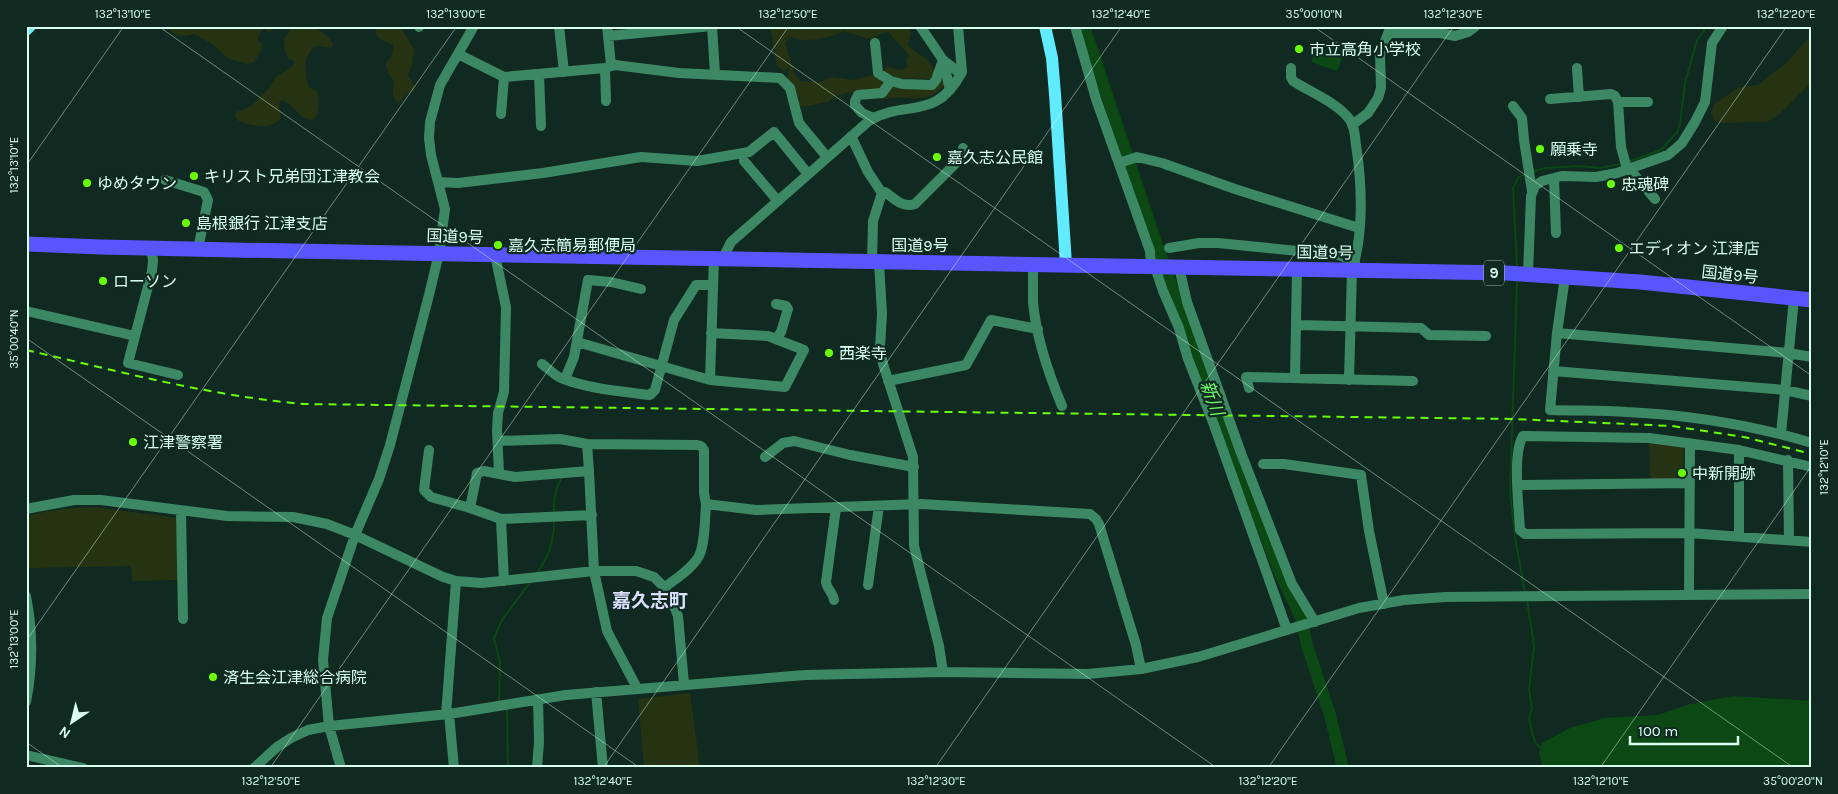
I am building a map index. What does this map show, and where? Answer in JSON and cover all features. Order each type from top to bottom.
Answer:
[{"type":"highway","name":"国道9号","points":[[26,244],[1154,267],[1297,269],[1353,266],[1528,274],[1640,282],[1812,300]]},
{"type":"main road","points":[[26,30],[30,26]]},
{"type":"main road","points":[[1045,26],[1052,58],[1066,264]]},
{"type":"street","points":[[341,768],[329,726],[323,660],[325,635],[334,595],[355,535],[379,479],[390,445],[439,253],[445,209],[429,138],[430,122],[440,85],[474,26]]},
{"type":"street","points":[[559,26],[564,72]]},
{"type":"street","points":[[606,100],[608,66],[607,31],[712,26],[715,74]]},
{"type":"street","points":[[920,26],[943,60],[962,74]]},
{"type":"street","points":[[710,380],[713,285],[719,258],[731,242],[874,118],[880,114],[929,105],[950,90],[962,74],[958,26]]},
{"type":"street","points":[[1075,26],[1096,99],[1120,162],[1154,267],[1179,328],[1188,359],[1290,629]]},
{"type":"street","points":[[1352,125],[1368,113],[1378,98],[1381,88],[1380,54],[1391,30],[1440,33],[1455,36],[1468,32],[1476,26]]},
{"type":"street","points":[[1532,191],[1536,184],[1554,178],[1567,176],[1596,177],[1627,165],[1668,156],[1682,143],[1705,102],[1712,42],[1723,26]]},
{"type":"street","points":[[875,43],[878,73],[891,82],[932,85],[936,80],[943,60]]},
{"type":"street","points":[[458,54],[504,78],[608,66],[679,73],[782,79],[790,88],[799,122],[827,157]]},
{"type":"street","points":[[943,60],[950,90]]},
{"type":"street","points":[[1291,68],[1293,81],[1339,110],[1350,120],[1352,125],[1361,176],[1357,255],[1353,266],[1349,380]]},
{"type":"street","points":[[1577,68],[1579,97]]},
{"type":"street","points":[[539,74],[541,126]]},
{"type":"street","points":[[501,114],[504,78]]},
{"type":"street","points":[[874,118],[858,109],[855,105],[856,98],[858,95],[882,93],[891,82]]},
{"type":"street","points":[[1550,99],[1611,94],[1615,96],[1618,102],[1621,147],[1627,165],[1655,199]]},
{"type":"street","points":[[1618,102],[1648,102]]},
{"type":"street","points":[[1514,106],[1522,118],[1528,173],[1532,191],[1528,274]]},
{"type":"street","points":[[438,182],[458,183],[543,173],[641,157],[697,161],[749,152],[774,132],[808,174]]},
{"type":"street","points":[[851,136],[868,172],[882,193],[885,192],[907,206],[915,204],[964,155],[964,148]]},
{"type":"street","points":[[1120,162],[1135,157],[1162,163],[1235,189],[1359,228]]},
{"type":"street","points":[[744,161],[778,201]]},
{"type":"street","points":[[1554,178],[1556,233]]},
{"type":"street","points":[[164,180],[204,192],[208,200],[198,249]]},
{"type":"street","points":[[882,193],[873,221],[882,314],[880,346],[888,381],[913,457],[914,546],[939,646],[943,672]]},
{"type":"street","points":[[1169,248],[1199,243],[1218,243],[1339,255],[1353,266]]},
{"type":"street","points":[[152,248],[152,270],[128,363],[178,375]]},
{"type":"street","points":[[495,255],[506,307],[504,392],[498,413],[498,474]]},
{"type":"street","points":[[1033,264],[1034,304],[1038,329],[1054,386],[1062,406]]},
{"type":"street","points":[[1177,267],[1187,302],[1241,453],[1292,584],[1313,622]]},
{"type":"street","points":[[1295,378],[1297,269]]},
{"type":"street","points":[[1565,278],[1557,333],[1550,410],[1626,412],[1693,418],[1780,434],[1812,442]]},
{"type":"street","points":[[565,379],[574,357],[588,280],[611,282],[641,289]]},
{"type":"street","points":[[542,364],[560,377],[596,388],[650,395],[655,390],[674,320],[696,285],[713,285]]},
{"type":"street","points":[[1780,434],[1794,298]]},
{"type":"street","points":[[776,304],[786,306],[788,309],[781,332],[776,339]]},
{"type":"street","points":[[26,311],[135,336]]},
{"type":"street","points":[[888,381],[966,365],[991,320],[1038,329]]},
{"type":"street","points":[[1297,325],[1421,328],[1429,335],[1486,336]]},
{"type":"street","points":[[577,342],[710,380],[785,388],[804,350],[768,336],[711,332]]},
{"type":"street","points":[[1557,333],[1788,352],[1812,357]]},
{"type":"street","points":[[1553,372],[1785,390],[1812,396]]},
{"type":"street","points":[[1249,388],[1246,377],[1413,381]]},
{"type":"street","points":[[1812,467],[1739,450],[1649,438],[1523,436],[1519,442],[1520,530],[1526,534],[1689,533],[1812,542]]},
{"type":"street","points":[[498,441],[560,440],[588,444],[702,446],[704,450],[704,492],[706,504],[701,550],[698,557],[688,568],[664,588]]},
{"type":"street","points":[[765,456],[783,443],[794,441],[850,455],[914,467]]},
{"type":"street","points":[[1689,595],[1690,442]]},
{"type":"street","points":[[588,444],[594,571],[607,632],[637,688]]},
{"type":"street","points":[[429,450],[424,490],[431,497],[501,519],[592,515]]},
{"type":"street","points":[[1739,450],[1739,537]]},
{"type":"street","points":[[1788,460],[1789,540]]},
{"type":"street","points":[[1263,464],[1284,464],[1361,475],[1369,531],[1384,604]]},
{"type":"street","points":[[470,508],[477,473],[484,471],[515,477],[589,471]]},
{"type":"street","points":[[1518,485],[1690,484]]},
{"type":"street","points":[[26,509],[74,500],[101,500],[227,516],[293,517],[327,524],[355,535],[443,577],[456,581],[482,583],[594,571],[636,571],[654,577],[664,588],[678,616],[684,684]]},
{"type":"street","points":[[706,504],[756,510],[913,506],[921,504],[1090,514],[1096,518],[1136,645],[1141,669]]},
{"type":"street","points":[[868,585],[879,506]]},
{"type":"street","points":[[834,600],[833,594],[827,588],[826,582],[836,508]]},
{"type":"street","points":[[181,511],[183,619]]},
{"type":"street","points":[[501,519],[504,581]]},
{"type":"street","points":[[454,768],[448,715],[456,581]]},
{"type":"street","points":[[254,768],[277,747],[291,738],[308,730],[329,726],[448,715],[538,699],[596,692],[805,674],[943,672],[1055,675],[1141,669],[1189,660],[1359,608],[1436,598],[1812,594]]},
{"type":"street","points":[[26,596],[30,615],[32,664],[26,702]]},
{"type":"street","points":[[596,692],[603,768]]},
{"type":"street","points":[[536,768],[539,742],[538,699]]},
{"type":"street","points":[[26,755],[83,768]]},
{"type":"shaded area","points":[[166,26],[274,26],[272,31],[268,32],[266,29],[261,31],[258,37],[262,44],[261,51],[254,62],[248,64],[229,59],[212,44],[193,34],[178,36]]},
{"type":"shaded area","points":[[293,26],[318,26],[317,29],[327,36],[333,46],[331,48],[313,47],[305,61],[306,78],[309,87],[317,91],[318,95],[319,107],[317,114],[313,120],[308,120],[282,100],[279,103],[281,118],[272,125],[255,126],[238,121],[235,116],[236,112],[251,106],[269,88],[276,77],[293,66],[295,62],[288,58],[284,39]]},
{"type":"shaded area","points":[[377,26],[400,26],[414,49],[412,65],[408,75],[415,87],[414,91],[405,95],[400,103],[393,96],[394,81],[386,64],[393,51],[393,45],[379,38],[375,33]]},
{"type":"shaded area","points":[[770,26],[888,26],[892,28],[908,26],[911,33],[908,45],[927,59],[935,70],[932,79],[900,78],[883,71],[887,67],[901,70],[908,67],[906,61],[909,55],[888,32],[869,39],[843,31],[814,39],[802,40],[789,37],[785,44],[796,76],[801,81],[819,82],[831,77],[853,80],[873,75],[880,80],[901,87],[941,78],[944,79],[944,85],[931,96],[923,98],[892,98],[883,100],[862,92],[852,92],[836,96],[828,102],[799,106],[799,100],[787,76],[789,67],[784,71],[777,66]]},
{"type":"shaded area","points":[[1812,34],[1812,82],[1781,113],[1767,122],[1721,123],[1714,120],[1711,113],[1714,104],[1740,87],[1758,85],[1787,62]]},
{"type":"shaded area","points":[[1316,49],[1342,58],[1337,71],[1311,62]]},
{"type":"shaded area","points":[[1649,442],[1683,447],[1683,476],[1680,479],[1652,479],[1650,476]]},
{"type":"shaded area","points":[[94,507],[177,518],[178,580],[132,581],[131,566],[29,568],[26,553],[26,518],[49,511]]},
{"type":"shaded area","points":[[690,693],[700,768],[644,768],[638,699]]},
{"type":"shaded area","points":[[1733,696],[1812,701],[1812,768],[1543,768],[1539,752],[1542,743],[1570,728],[1604,718],[1658,715],[1690,704]]},
{"type":"waterway","name":"新川","points":[[1084,26],[1156,242],[1213,400],[1280,573],[1301,618],[1307,645],[1330,715],[1343,768]]},
{"type":"waterway","points":[[1628,162],[1661,150],[1677,132],[1680,124],[1685,83],[1697,40],[1704,31],[1704,26]]},
{"type":"waterway","points":[[1532,172],[1545,168],[1579,166],[1600,168],[1621,164]]},
{"type":"waterway","points":[[1517,266],[1513,188],[1518,178],[1525,174]]},
{"type":"waterway","points":[[1517,282],[1510,492],[1515,537],[1525,593]]},
{"type":"waterway","points":[[554,512],[558,485],[563,477]]},
{"type":"waterway","points":[[537,573],[550,548],[554,520]]},
{"type":"waterway","points":[[499,701],[500,663],[494,638],[502,620],[531,581]]},
{"type":"waterway","points":[[1527,600],[1534,646],[1529,690],[1532,708],[1529,719],[1536,744],[1541,748]]},
{"type":"waterway","points":[[507,710],[508,768]]},
{"type":"railway","points":[[26,350],[199,389],[304,404],[1515,419],[1672,426],[1744,437],[1812,454]]},
{"type":"place","name":"市立高角小学校","points":[[1299,49]]},
{"type":"place","name":"願乗寺","points":[[1540,149]]},
{"type":"place","name":"嘉久志公民館","points":[[937,157]]},
{"type":"place","name":"キリスト兄弟団江津教会","points":[[194,176]]},
{"type":"place","name":"ゆめタウン","points":[[87,183]]},
{"type":"place","name":"忠魂碑","points":[[1611,184]]},
{"type":"place","name":"島根銀行 江津支店","points":[[186,223]]},
{"type":"place","name":"嘉久志簡易郵便局","points":[[498,245]]},
{"type":"place","name":"エディオン 江津店","points":[[1619,248]]},
{"type":"place","name":"ローソン","points":[[103,281]]},
{"type":"place","name":"西楽寺","points":[[829,353]]},
{"type":"place","name":"江津警察署","points":[[133,442]]},
{"type":"place","name":"中新開跡","points":[[1682,473]]},
{"type":"place","name":"済生会江津総合病院","points":[[213,677]]},
{"type":"district","name":"嘉久志町","points":[[650,600]]}]
